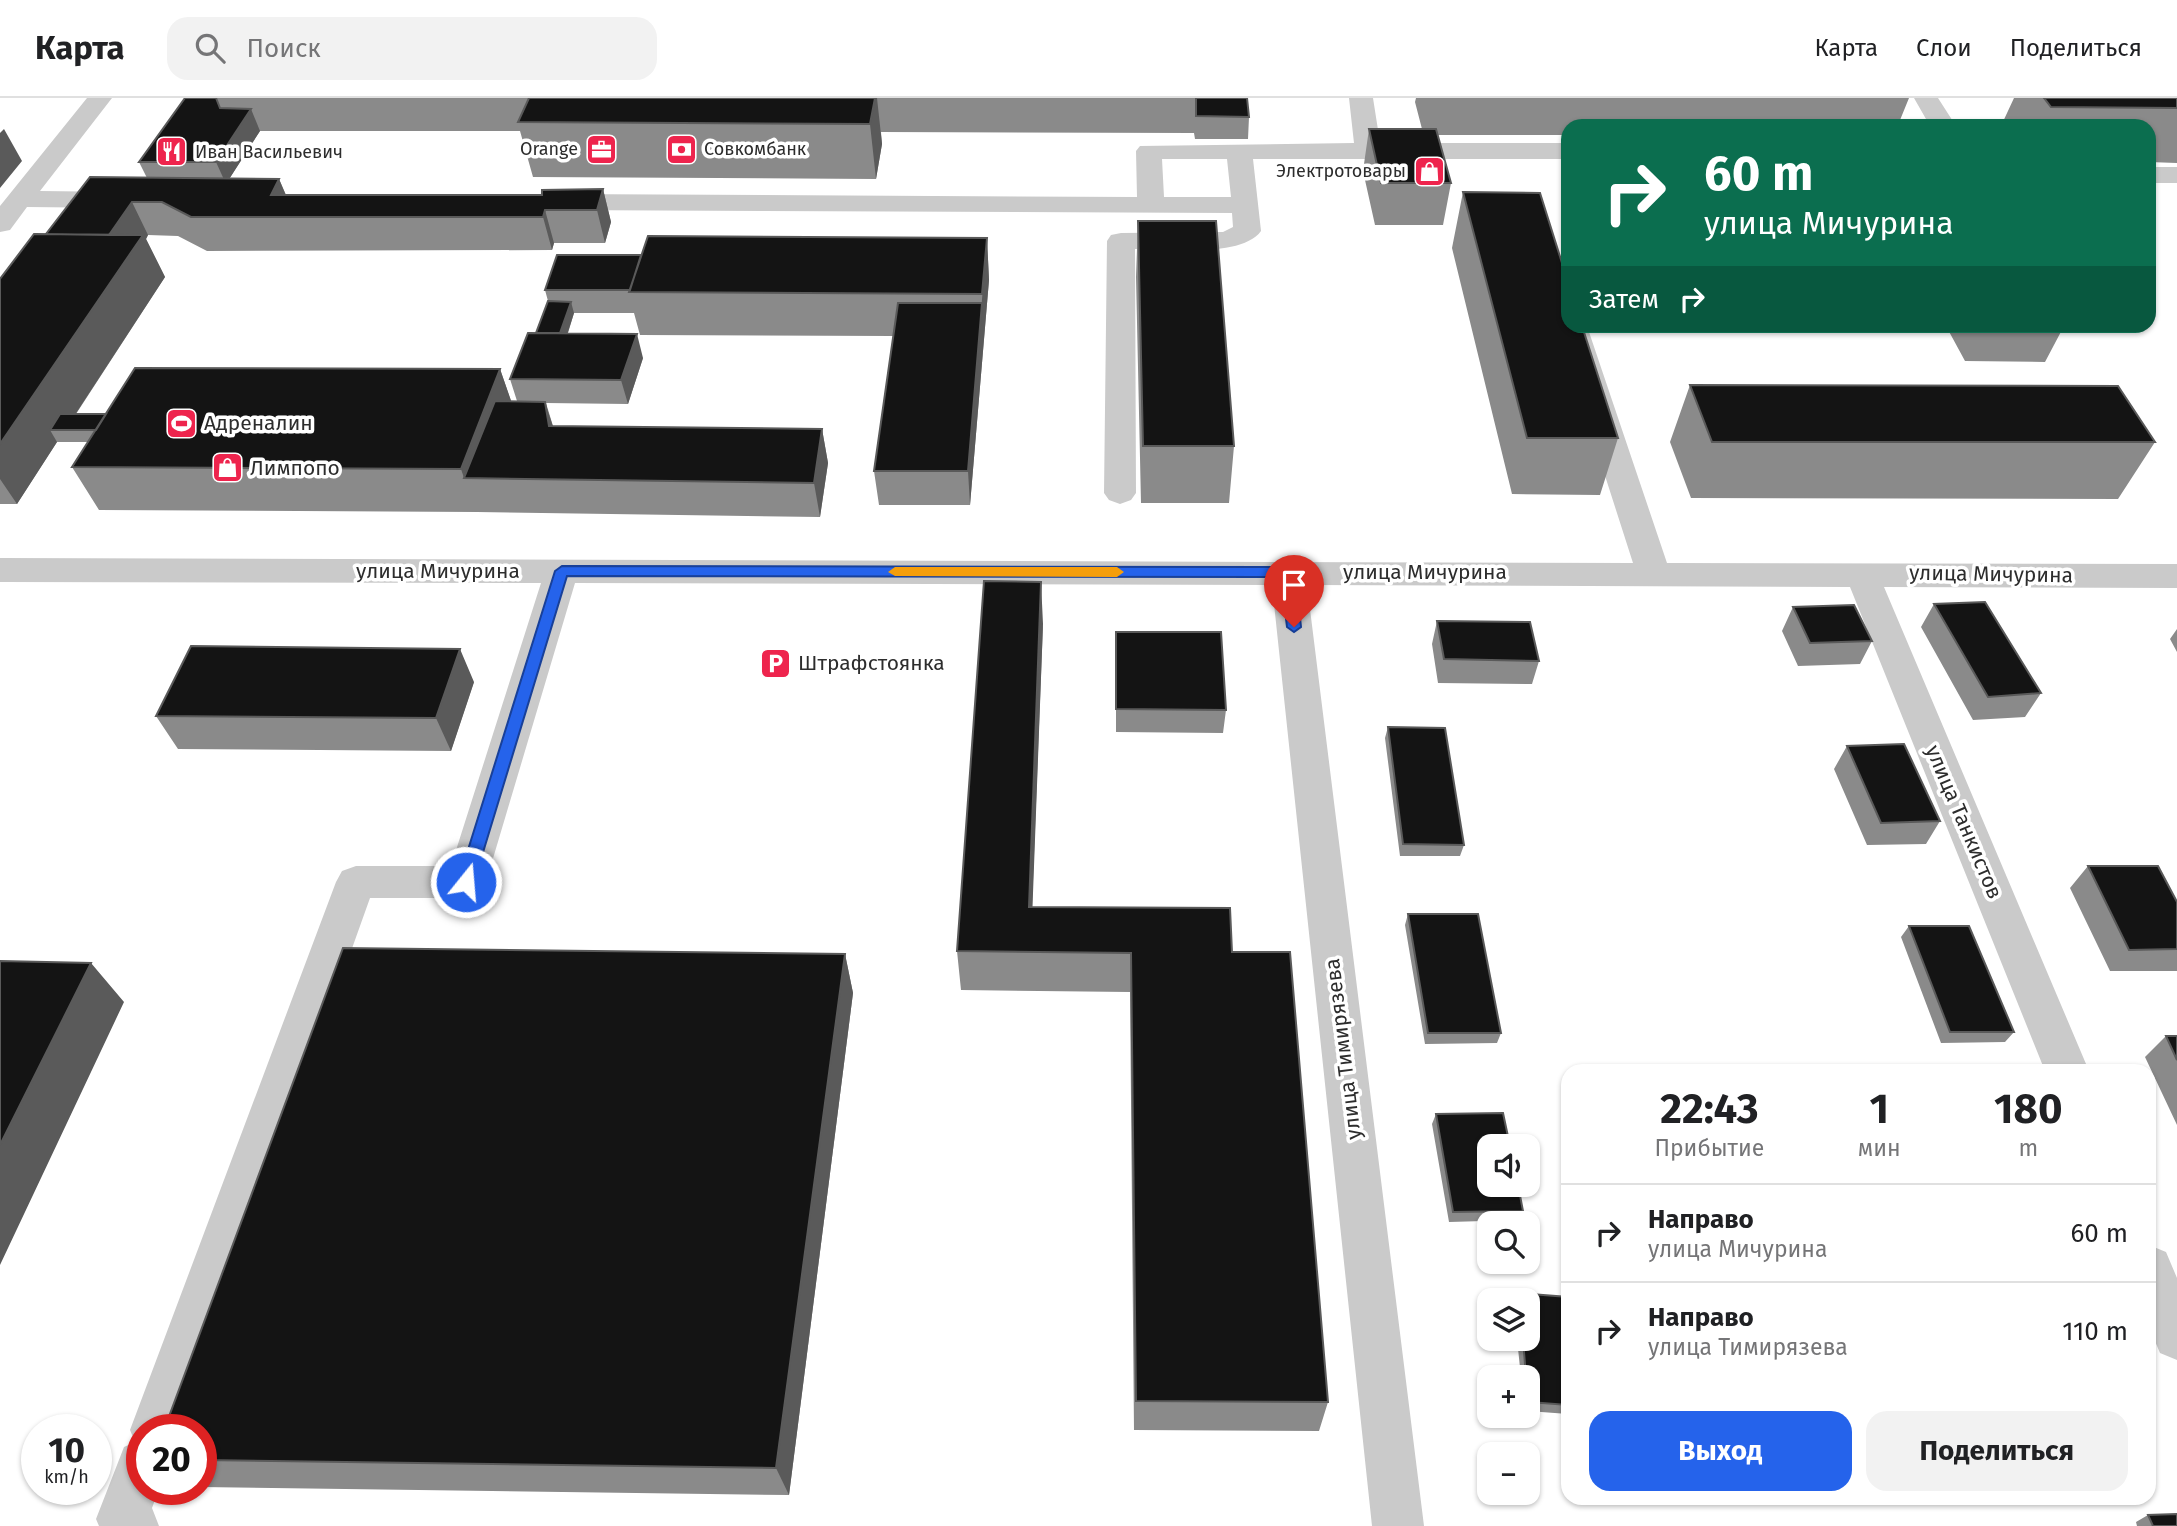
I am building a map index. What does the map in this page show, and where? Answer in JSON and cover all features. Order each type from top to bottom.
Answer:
[{"type":"street","points":[[0,224],[100,98]]},
{"type":"street","points":[[1361,98],[1368,151]]},
{"type":"street","points":[[1926,98],[1939,119]]},
{"type":"street","points":[[1151,204],[1149,151],[1561,151]]},
{"type":"street","points":[[1120,493],[1121,241],[1228,240],[1247,232],[1239,151]]},
{"type":"street","points":[[2156,175],[2177,175]]},
{"type":"street","points":[[20,199],[146,200]]},
{"type":"street","points":[[523,201],[1245,205]]},
{"type":"street","points":[[1575,333],[1653,573]]},
{"type":"street","name":"улица Мичурина","points":[[0,570],[1861,573],[2177,576]]},
{"type":"street","points":[[161,1414],[356,882],[466,882],[562,571]]},
{"type":"street","name":"улица Тимирязева","points":[[1288,572],[1398,1526]]},
{"type":"street","name":"улица Танкистов","points":[[1861,573],[2064,1064]]},
{"type":"street","points":[[2156,1285],[2177,1336]]},
{"type":"street","points":[[127,1505],[122,1519],[133,1526]]},
{"type":"building","points":[[185,98],[216,98],[220,108],[251,109],[216,162],[139,162]]},
{"type":"building","points":[[529,98],[875,98],[870,124],[518,122]]},
{"type":"building","points":[[1196,98],[1247,98],[1249,117],[1196,116]]},
{"type":"building","points":[[2044,98],[2177,98],[2177,108],[2051,107]]},
{"type":"building","points":[[1369,129],[1436,129],[1451,183],[1381,183]]},
{"type":"building","points":[[90,177],[279,179],[271,195],[542,195],[542,190],[603,189],[597,210],[545,210],[543,217],[191,217],[162,202],[132,202],[109,235],[46,234]]},
{"type":"building","points":[[1463,192],[1540,193],[1561,260],[1561,333],[1584,333],[1618,438],[1527,438]]},
{"type":"building","points":[[1138,221],[1216,221],[1234,446],[1143,446]]},
{"type":"building","points":[[34,234],[143,235],[0,444],[0,279]]},
{"type":"building","points":[[648,236],[987,238],[982,294],[629,292]]},
{"type":"building","points":[[557,255],[641,255],[630,290],[545,290]]},
{"type":"building","points":[[548,301],[571,302],[560,333],[536,333]]},
{"type":"building","points":[[898,303],[982,303],[968,471],[874,471]]},
{"type":"building","points":[[528,333],[637,334],[621,380],[510,379]]},
{"type":"building","points":[[135,368],[500,369],[461,469],[72,467]]},
{"type":"building","points":[[1690,385],[2118,386],[2155,442],[1712,442]]},
{"type":"building","points":[[495,401],[545,402],[549,426],[822,429],[814,483],[464,478]]},
{"type":"building","points":[[60,414],[106,414],[96,430],[50,430]]},
{"type":"building","points":[[984,581],[1041,582],[1029,907],[1230,908],[1232,952],[1290,952],[1328,1402],[1136,1401],[1131,953],[957,951]]},
{"type":"building","points":[[1985,602],[2041,693],[1988,697],[1934,604]]},
{"type":"building","points":[[1854,605],[1872,641],[1810,643],[1793,607]]},
{"type":"building","points":[[1437,621],[1530,622],[1539,661],[1444,659]]},
{"type":"building","points":[[1116,632],[1221,632],[1226,710],[1116,709]]},
{"type":"building","points":[[191,646],[460,649],[436,718],[156,716]]},
{"type":"building","points":[[1388,727],[1445,728],[1464,845],[1403,844]]},
{"type":"building","points":[[1904,744],[1940,821],[1881,823],[1847,746]]},
{"type":"building","points":[[2088,866],[2158,866],[2177,902],[2177,949],[2129,950]]},
{"type":"building","points":[[1408,914],[1478,914],[1501,1033],[1428,1033]]},
{"type":"building","points":[[1909,926],[1969,926],[2014,1032],[1950,1032]]},
{"type":"building","points":[[343,948],[845,954],[776,1468],[217,1460],[217,1414],[170,1414]]},
{"type":"building","points":[[0,961],[91,963],[0,1145]]},
{"type":"building","points":[[2166,1036],[2177,1036],[2177,1060]]},
{"type":"building","points":[[1503,1113],[1507,1134],[1477,1134],[1477,1197],[1520,1197],[1523,1211],[1453,1212],[1436,1114]]},
{"type":"building","points":[[1540,1295],[1561,1296],[1561,1404],[1540,1403],[1540,1365],[1525,1365],[1524,1351],[1540,1351]]},
{"type":"building","points":[[2177,1514],[2177,1526],[2153,1526],[2148,1515]]},
{"type":"slow traffic","points":[[895,572],[1117,572]]},
{"type":"place","name":"Orange","points":[[601,149]]},
{"type":"place","name":"Совкомбанк","points":[[681,149]]},
{"type":"place","name":"Иван Васильевич","points":[[172,152]]},
{"type":"place","name":"Электротовары","points":[[1429,171]]},
{"type":"place","name":"Адреналин","points":[[181,423]]},
{"type":"place","name":"Лимпопо","points":[[227,468]]},
{"type":"place","name":"Штрафстоянка","points":[[775,663]]},
{"type":"route","points":[[466,882],[562,571],[1288,572],[1294,627]]}]
